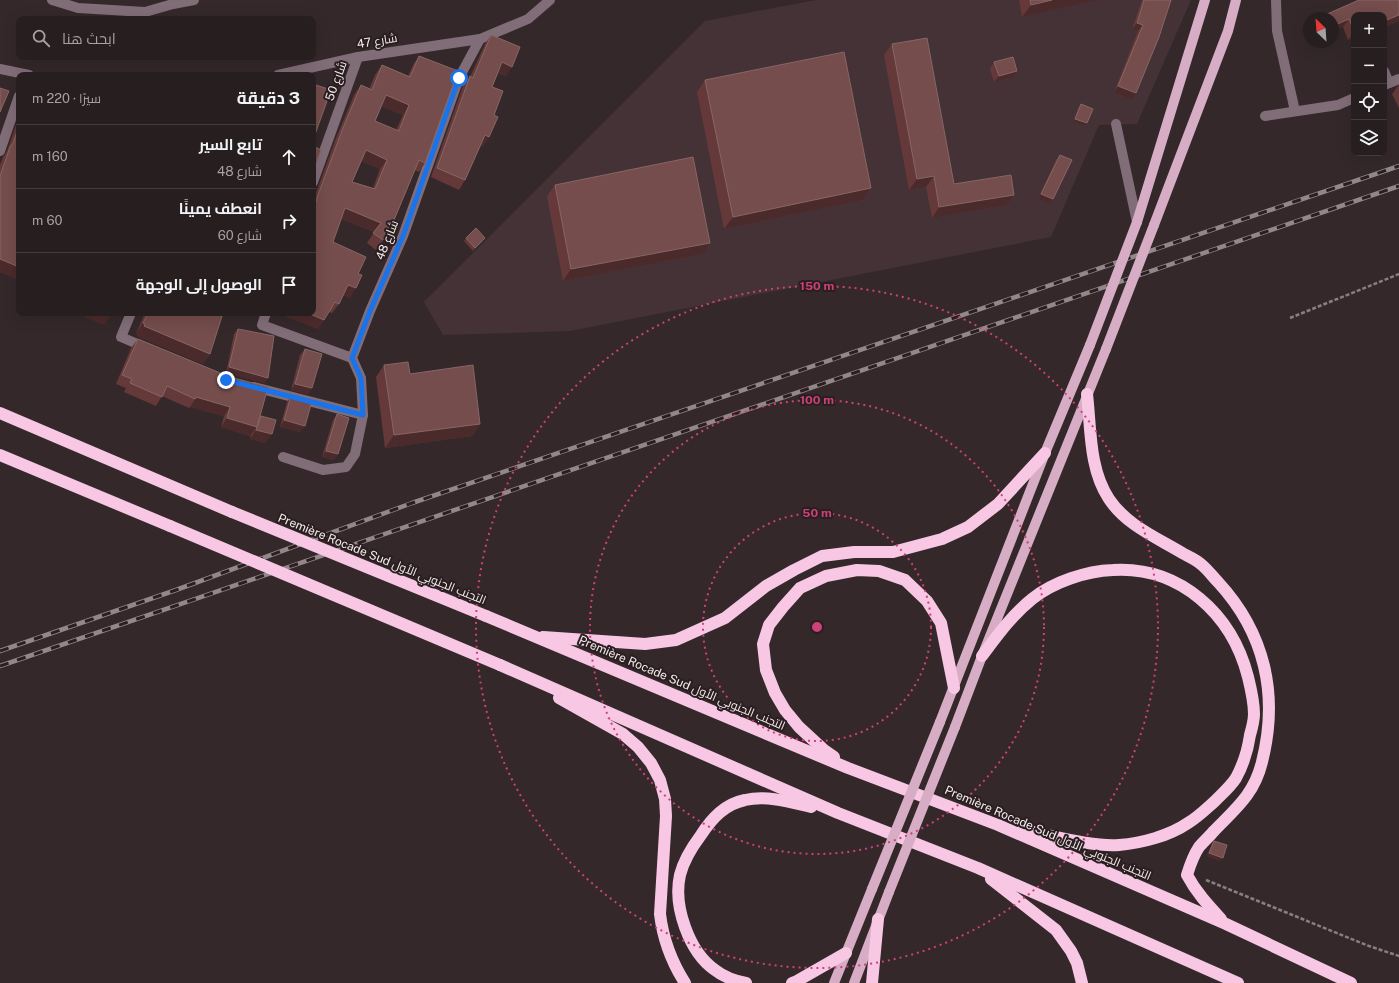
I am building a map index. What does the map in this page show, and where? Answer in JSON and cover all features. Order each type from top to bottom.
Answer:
[{"type":"highway","points":[[1087,394],[1093,457],[1100,482],[1109,499],[1123,516],[1139,529],[1202,564],[1229,594],[1249,623],[1262,657],[1269,696],[1269,727],[1262,762],[1252,790],[1236,810],[1199,847],[1191,861],[1187,875],[1194,888],[1208,906],[1226,924]]},
{"type":"highway","name":"Première Rocade Sud التجنب الجنوبي الأول","points":[[0,413],[232,512],[537,637],[848,768],[998,825],[1226,924],[1351,983]]},
{"type":"highway","points":[[537,637],[645,644],[676,640],[725,618],[766,586],[822,556],[854,552],[893,552],[942,539],[968,526],[998,504],[1045,453]]},
{"type":"highway","points":[[0,455],[500,664],[838,813],[978,868],[1238,983]]},
{"type":"highway","points":[[982,656],[1012,617],[1033,598],[1054,586],[1077,576],[1100,571],[1126,569],[1150,573],[1171,580],[1193,593],[1213,611],[1231,634],[1244,660],[1251,690],[1254,715],[1248,747],[1235,778],[1221,795],[1205,810],[1188,824],[1170,833],[1143,841],[1118,845],[1094,844],[998,825]]},
{"type":"highway","points":[[848,768],[824,750],[799,727],[785,710],[775,693],[766,670],[763,644],[769,625],[800,588],[826,576],[857,570],[879,571],[905,580],[927,601],[941,623],[954,688]]},
{"type":"highway","points":[[500,664],[622,734],[638,747],[651,763],[660,780],[665,799],[666,816],[660,914],[662,929],[672,960],[685,983]]},
{"type":"highway","points":[[746,983],[725,977],[715,970],[706,963],[694,946],[680,912],[678,899],[680,875],[688,854],[711,820],[735,803],[744,800],[756,798],[781,800],[838,813]]},
{"type":"highway","points":[[978,868],[1056,930],[1071,951],[1077,963],[1082,983]]},
{"type":"highway","points":[[872,983],[878,919]]},
{"type":"highway","points":[[792,983],[846,953]]},
{"type":"main road","points":[[834,983],[954,688],[1045,453],[1090,345],[1137,222],[1205,0]]},
{"type":"main road","points":[[854,983],[982,656],[1106,349],[1228,31],[1236,0]]},
{"type":"street","points":[[52,0],[145,12],[173,2],[194,0]]},
{"type":"street","points":[[480,39],[528,20],[550,0]]},
{"type":"street","points":[[1276,0],[1277,31],[1295,112]]},
{"type":"street","name":"شارع 47","points":[[291,72],[358,57],[480,39]]},
{"type":"street","name":"شارع 48","points":[[352,358],[370,311],[403,236],[459,78],[480,39]]},
{"type":"street","name":"شارع 50","points":[[316,174],[358,57]]},
{"type":"street","points":[[0,69],[16,73]]},
{"type":"street","points":[[1387,84],[1399,79]]},
{"type":"street","points":[[1265,116],[1338,105],[1351,99]]},
{"type":"street","points":[[0,151],[16,105]]},
{"type":"street","points":[[1116,124],[1137,222]]},
{"type":"street","points":[[130,316],[121,337],[156,352]]},
{"type":"street","points":[[265,316],[262,325],[352,358],[361,378],[363,415],[355,454],[346,467],[323,470],[283,457]]},
{"type":"street","points":[[242,384],[363,415]]},
{"type":"path","points":[[1290,318],[1399,274]]},
{"type":"path","points":[[1206,879],[1370,946],[1399,956]]},
{"type":"shaded area","points":[[816,0],[1191,0],[1137,124],[1099,125],[1051,237],[570,331],[443,335],[424,302],[705,21]]},
{"type":"building","points":[[1030,0],[1052,0],[1031,5]]},
{"type":"building","points":[[1144,0],[1171,0],[1159,37],[1136,93],[1118,86],[1143,25],[1137,23]]},
{"type":"building","points":[[1359,0],[1399,0],[1399,15],[1387,20],[1387,12],[1351,12],[1351,24],[1349,19],[1339,23],[1339,12],[1332,12]]},
{"type":"building","points":[[491,35],[520,47],[512,67],[502,62],[492,87],[503,91],[494,115],[498,117],[489,137],[485,135],[465,180],[437,168],[470,76],[473,78]]},
{"type":"building","points":[[927,38],[954,184],[1011,175],[1014,195],[939,207],[934,176],[917,179],[892,44]]},
{"type":"building","points":[[844,52],[871,188],[733,217],[705,80]]},
{"type":"building","points":[[419,56],[458,71],[425,163],[419,160],[389,232],[383,240],[373,233],[381,223],[345,208],[333,242],[366,257],[358,274],[362,275],[356,288],[348,285],[339,304],[335,302],[324,320],[315,316],[316,202],[343,128],[361,85],[372,90],[382,65],[410,77]],"holes":[[[386,95],[409,105],[399,131],[375,121]],[[366,150],[387,160],[375,189],[352,182]]]},
{"type":"building","points":[[1013,57],[1017,71],[999,76],[994,62]]},
{"type":"building","points":[[316,85],[331,90],[316,132]]},
{"type":"building","points":[[0,88],[9,91],[0,112]]},
{"type":"building","points":[[1081,104],[1093,109],[1087,123],[1075,119]]},
{"type":"building","points":[[16,134],[16,266],[0,259],[0,176],[10,147]]},
{"type":"building","points":[[316,148],[321,150],[316,160]]},
{"type":"building","points":[[1060,155],[1072,160],[1053,199],[1041,194]]},
{"type":"building","points":[[693,157],[710,243],[571,269],[555,185]]},
{"type":"building","points":[[476,228],[485,238],[475,248],[466,238]]},
{"type":"building","points":[[146,316],[222,316],[210,354],[144,326],[145,324],[143,323]]},
{"type":"building","points":[[238,329],[274,336],[268,378],[229,367]]},
{"type":"building","points":[[138,339],[230,377],[268,387],[257,427],[227,418],[230,407],[196,397],[195,399],[167,386],[162,397],[130,383],[132,379],[122,375]]},
{"type":"building","points":[[305,349],[322,354],[312,388],[295,384]]},
{"type":"building","points":[[408,362],[410,374],[473,365],[480,424],[394,435],[384,365]]},
{"type":"building","points":[[291,396],[312,401],[305,426],[284,420]]},
{"type":"building","points":[[337,414],[349,418],[338,454],[326,451]]},
{"type":"building","points":[[261,416],[276,420],[272,434],[256,430]]},
{"type":"building","points":[[1214,841],[1227,845],[1223,858],[1209,853]]},
{"type":"railway","points":[[0,651],[176,590],[412,503],[1399,166]]},
{"type":"railway","points":[[0,666],[1399,186]]},
{"type":"route","points":[[226,380],[363,415],[361,378],[352,358],[370,311],[403,236],[459,78]]}]
